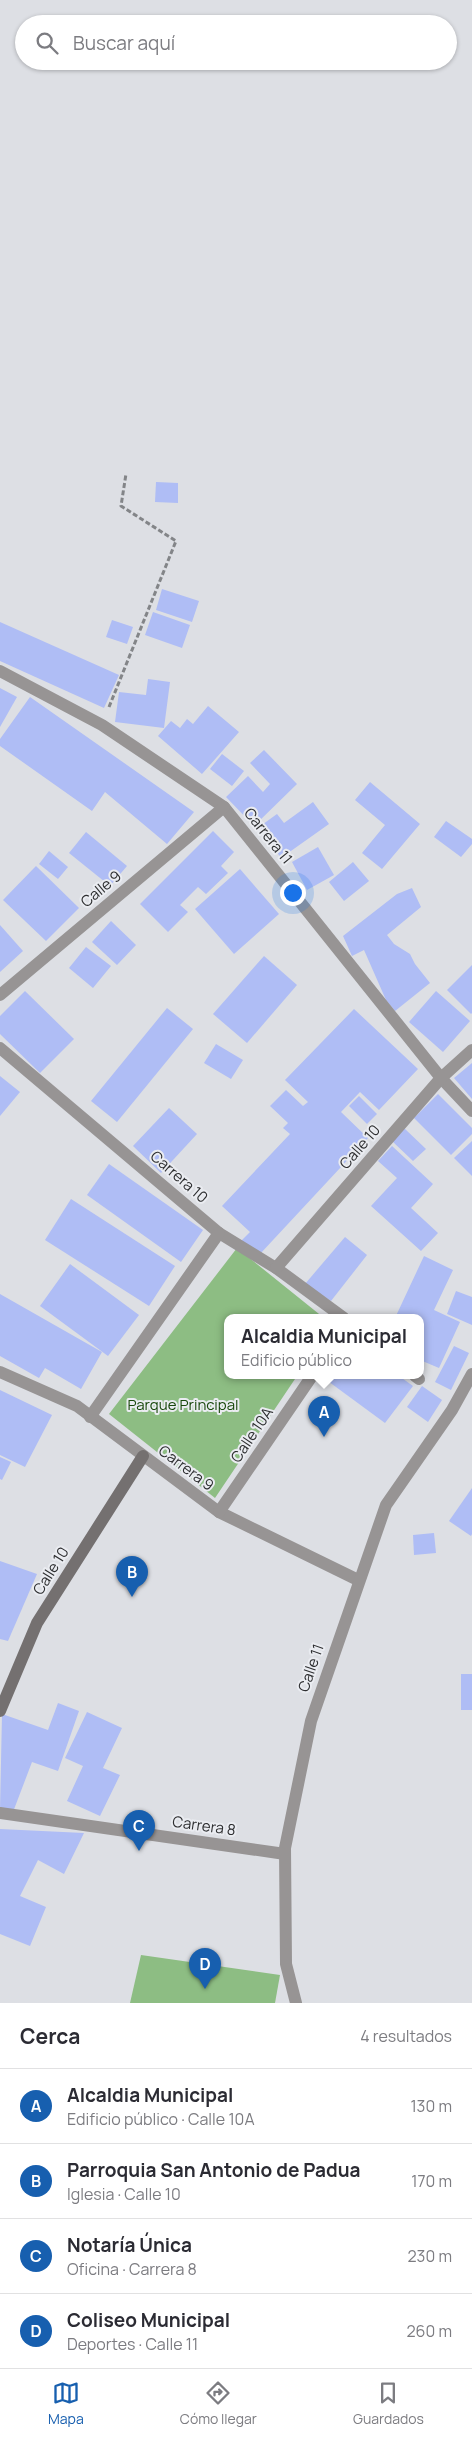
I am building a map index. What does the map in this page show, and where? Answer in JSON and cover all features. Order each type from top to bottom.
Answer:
[{"type":"street","name":"Carrera 11","points":[[0,671],[102,725],[224,807],[441,1078],[472,1111]]},
{"type":"street","name":"Calle 9","points":[[0,995],[224,807]]},
{"type":"street","name":"Carrera 10","points":[[0,1048],[219,1233],[276,1268],[339,1314]]},
{"type":"street","name":"Calle 10","points":[[276,1268],[441,1078],[472,1050]]},
{"type":"street","points":[[90,1417],[219,1233]]},
{"type":"street","name":"Carrera 9","points":[[0,1372],[77,1406],[219,1512],[358,1580]]},
{"type":"street","name":"Calle 11","points":[[296,2003],[286,1964],[285,1854],[311,1721],[358,1580],[386,1505],[452,1410],[472,1374]]},
{"type":"street","name":"Calle 10A","points":[[219,1512],[310,1379]]},
{"type":"street","name":"Calle 10","points":[[0,1711],[37,1623],[143,1456]]},
{"type":"street","name":"Carrera 8","points":[[0,1813],[285,1854]]},
{"type":"path","points":[[102,725],[176,541],[121,506],[126,474]]},
{"type":"green space","name":"Parque Principal","points":[[237,1248],[319,1314],[224,1314],[224,1379],[295,1379],[215,1498],[109,1414]]},
{"type":"green space","points":[[141,1955],[280,1975],[275,2003],[130,2003]]},
{"type":"building","points":[[156,482],[178,483],[178,503],[155,502]]},
{"type":"building","points":[[162,589],[199,601],[192,622],[156,610]]},
{"type":"building","points":[[153,612],[190,625],[182,648],[145,635]]},
{"type":"building","points":[[112,620],[133,627],[127,644],[106,637]]},
{"type":"building","points":[[0,622],[119,675],[104,708],[0,661]]},
{"type":"building","points":[[148,679],[170,682],[164,728],[115,722],[119,692],[146,695]]},
{"type":"building","points":[[0,688],[17,697],[0,727]]},
{"type":"building","points":[[30,697],[194,812],[167,844],[105,792],[92,811],[0,746],[0,739]]},
{"type":"building","points":[[208,706],[239,732],[202,774],[158,736],[171,721],[180,728],[187,719],[193,724]]},
{"type":"building","points":[[264,750],[297,784],[254,826],[226,797],[248,776],[263,792],[270,784],[250,763]]},
{"type":"building","points":[[222,754],[244,771],[232,786],[210,769]]},
{"type":"building","points":[[370,782],[420,824],[382,869],[362,853],[385,825],[355,800]]},
{"type":"building","points":[[313,802],[329,824],[281,858],[259,827],[277,814],[284,823]]},
{"type":"building","points":[[446,821],[472,839],[472,844],[461,857],[434,837]]},
{"type":"building","points":[[213,831],[234,852],[221,866],[228,873],[206,894],[198,887],[180,905],[188,912],[168,932],[140,904]]},
{"type":"building","points":[[86,832],[127,866],[110,886],[69,853]]},
{"type":"building","points":[[318,847],[334,875],[307,890],[292,862]]},
{"type":"building","points":[[49,851],[68,867],[58,879],[39,864]]},
{"type":"building","points":[[353,862],[369,881],[344,901],[329,882]]},
{"type":"building","points":[[36,866],[79,908],[46,941],[3,900]]},
{"type":"building","points":[[240,869],[279,914],[234,954],[195,909]]},
{"type":"building","points":[[412,888],[421,907],[387,935],[394,944],[410,954],[415,964],[430,983],[395,1011],[386,1000],[364,950],[352,956],[343,936],[397,894]]},
{"type":"building","points":[[111,921],[136,945],[117,965],[92,942]]},
{"type":"building","points":[[0,925],[23,951],[0,972]]},
{"type":"building","points":[[86,947],[111,966],[93,988],[69,968]]},
{"type":"building","points":[[264,956],[297,985],[247,1043],[213,1014]]},
{"type":"building","points":[[472,965],[472,1013],[471,1014],[447,990]]},
{"type":"building","points":[[25,991],[74,1039],[40,1073],[0,1034],[0,1016]]},
{"type":"building","points":[[436,991],[470,1021],[443,1052],[409,1022]]},
{"type":"building","points":[[167,1008],[193,1029],[117,1122],[91,1101]]},
{"type":"building","points":[[354,1009],[418,1069],[379,1110],[360,1092],[341,1112],[368,1138],[260,1254],[239,1243],[250,1232],[222,1206],[290,1134],[283,1128],[288,1123],[270,1106],[286,1090],[303,1106],[308,1102],[285,1080]]},
{"type":"building","points":[[216,1044],[243,1060],[231,1079],[204,1063]]},
{"type":"building","points":[[472,1063],[472,1099],[454,1078]]},
{"type":"building","points":[[0,1076],[20,1092],[0,1116]]},
{"type":"building","points":[[438,1094],[472,1128],[472,1134],[451,1155],[414,1118]]},
{"type":"building","points":[[359,1096],[377,1114],[367,1124],[349,1106]]},
{"type":"building","points":[[169,1108],[197,1134],[161,1173],[133,1146]]},
{"type":"building","points":[[404,1128],[426,1149],[413,1161],[392,1141]]},
{"type":"building","points":[[472,1141],[472,1176],[454,1158]]},
{"type":"building","points":[[392,1146],[433,1184],[411,1208],[438,1233],[421,1251],[371,1206],[397,1178],[378,1161]]},
{"type":"building","points":[[109,1164],[203,1230],[181,1262],[87,1195]]},
{"type":"building","points":[[71,1199],[175,1266],[149,1306],[45,1240]]},
{"type":"building","points":[[345,1237],[367,1255],[331,1301],[305,1284]]},
{"type":"building","points":[[424,1256],[453,1270],[434,1310],[460,1322],[439,1368],[424,1362],[424,1314],[397,1314]]},
{"type":"building","points":[[70,1264],[139,1315],[108,1356],[40,1306]]},
{"type":"building","points":[[456,1291],[472,1297],[472,1325],[447,1314]]},
{"type":"building","points":[[0,1294],[102,1352],[81,1389],[45,1368],[39,1378],[0,1356]]},
{"type":"building","points":[[454,1346],[469,1353],[451,1390],[435,1382]]},
{"type":"building","points":[[325,1379],[403,1379],[413,1386],[385,1423]]},
{"type":"building","points":[[422,1386],[442,1400],[428,1422],[407,1407]]},
{"type":"building","points":[[0,1390],[52,1415],[25,1467],[0,1455]]},
{"type":"building","points":[[0,1457],[11,1462],[2,1480],[0,1479]]},
{"type":"building","points":[[472,1488],[472,1534],[471,1536],[449,1521]]},
{"type":"building","points":[[434,1533],[436,1553],[414,1555],[413,1535]]},
{"type":"building","points":[[0,1561],[37,1574],[8,1641],[0,1639]]},
{"type":"building","points":[[461,1674],[472,1674],[472,1710],[461,1710]]},
{"type":"building","points":[[58,1703],[79,1711],[58,1771],[32,1762],[13,1812],[0,1810],[2,1714],[48,1730]]},
{"type":"building","points":[[87,1712],[122,1728],[103,1768],[120,1775],[100,1816],[67,1801],[83,1766],[65,1758]]},
{"type":"building","points":[[0,1829],[84,1833],[64,1874],[38,1860],[20,1896],[46,1907],[30,1946],[0,1934]]},
{"type":"place","name":"Alcaldia Municipal","points":[[324,1437]]},
{"type":"place","name":"Parroquia San Antonio de Padua","points":[[132,1597]]},
{"type":"place","name":"Notaría Única","points":[[139,1851]]},
{"type":"place","name":"Coliseo Municipal","points":[[205,1989]]}]
